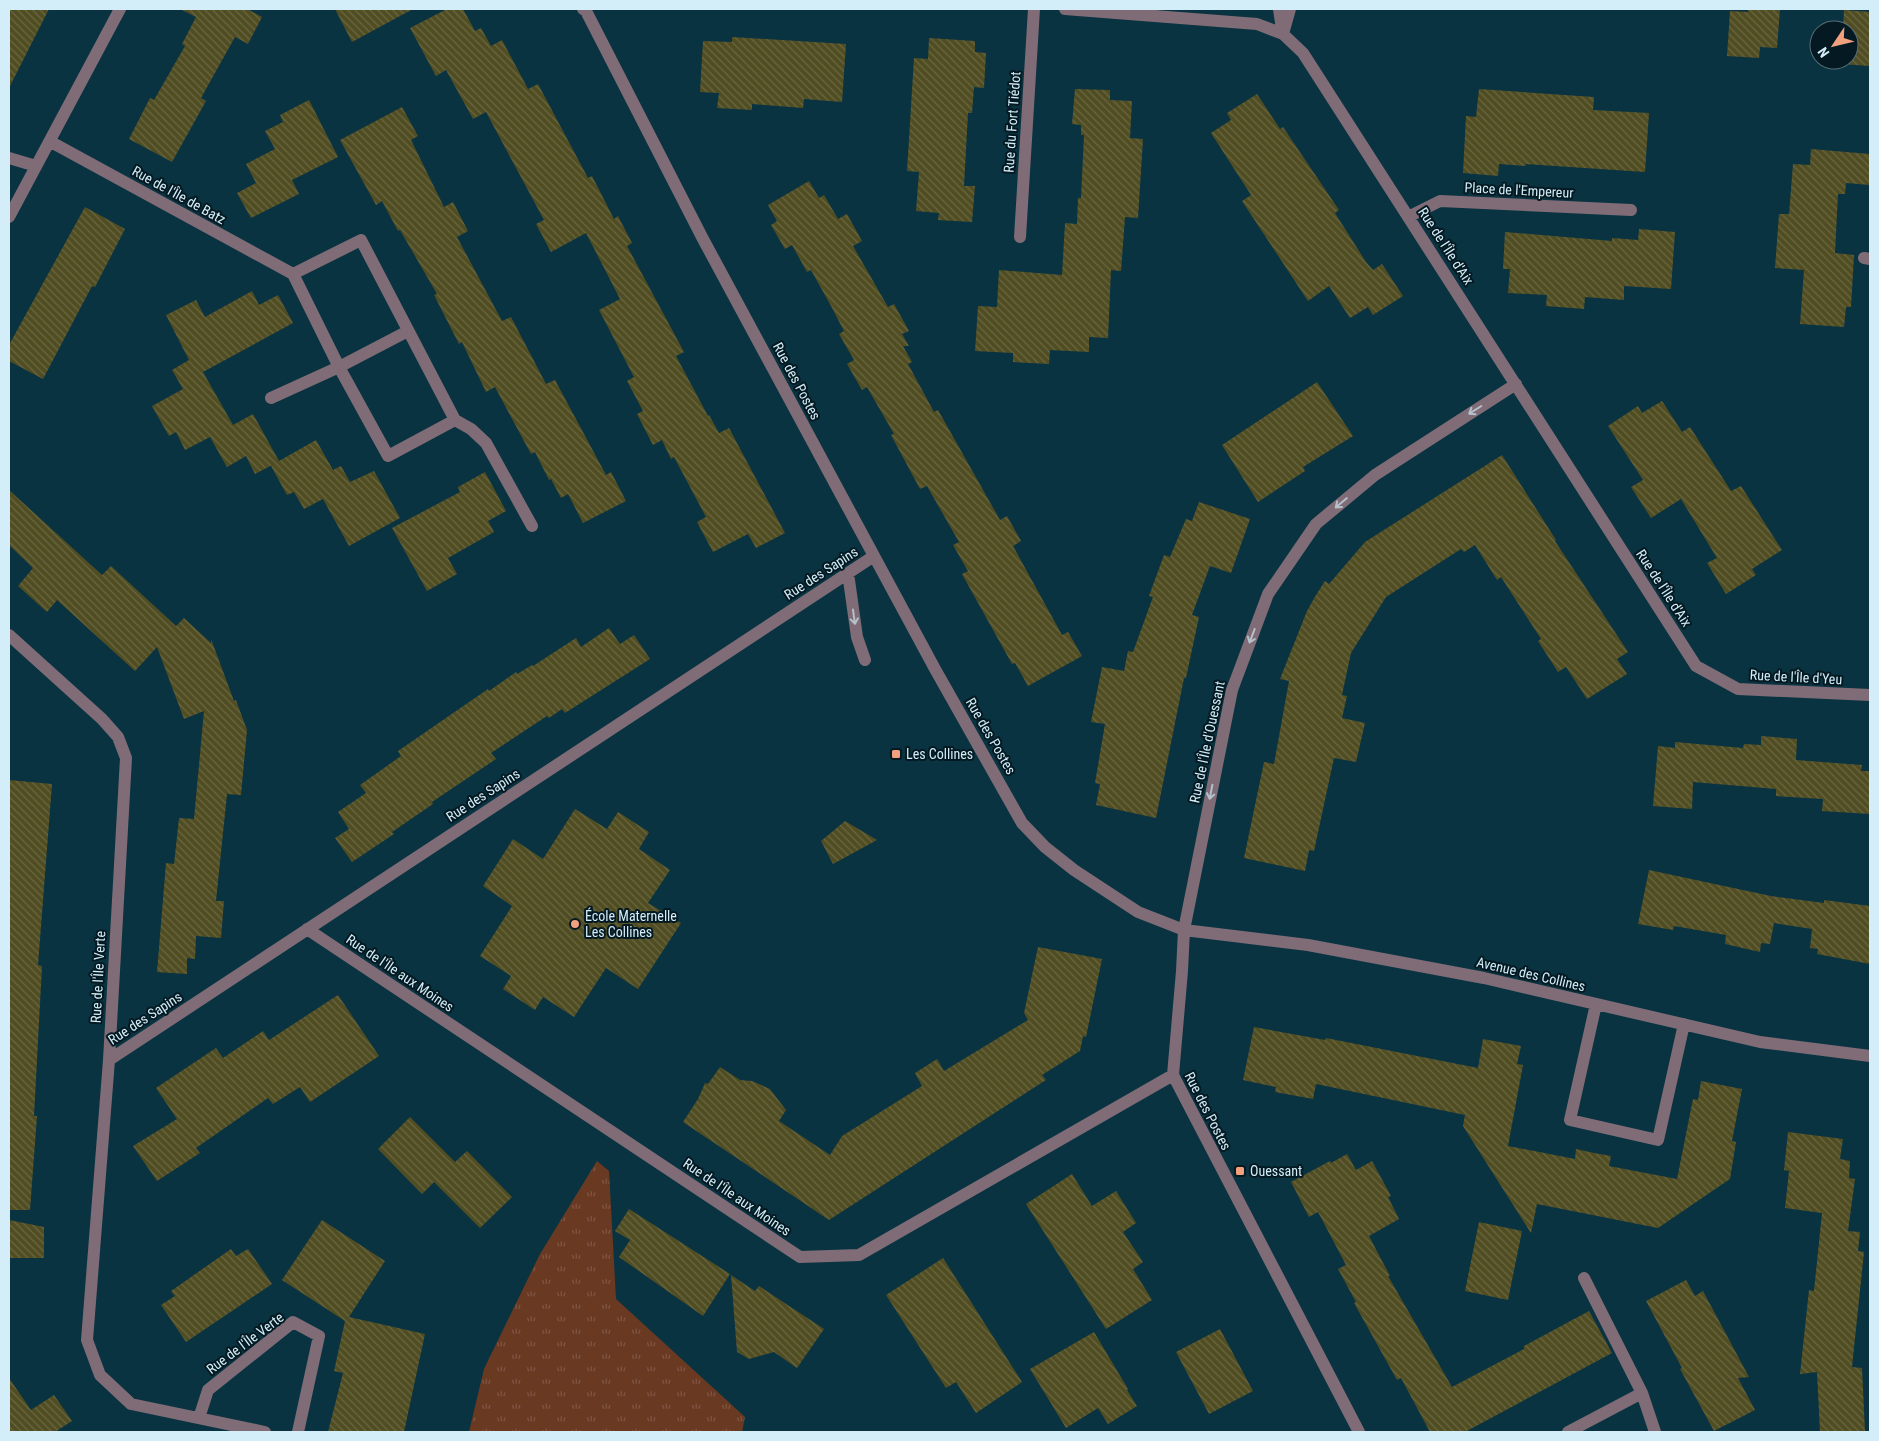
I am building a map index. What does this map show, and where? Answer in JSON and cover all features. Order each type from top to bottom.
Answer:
[{"type":"street","points":[[9,218],[120,9]]},
{"type":"street","name":"Rue des Postes","points":[[586,9],[703,239],[874,556],[1022,823],[1045,847],[1074,870],[1138,912],[1184,930],[1172,1075],[1359,1432]]},
{"type":"street","name":"Rue du Fort Tiédot","points":[[1020,237],[1034,9]]},
{"type":"street","name":"Rue de l'Île d'Aix","points":[[1065,9],[1257,24],[1283,34],[1303,53],[1410,216],[1696,666]]},
{"type":"street","points":[[1279,9],[1283,34]]},
{"type":"street","points":[[1283,34],[1290,9]]},
{"type":"street","name":"Rue de l'Île de Batz","points":[[50,142],[293,274]]},
{"type":"street","points":[[9,158],[36,166]]},
{"type":"street","name":"Place de l'Empereur","points":[[1410,216],[1440,201],[1631,210]]},
{"type":"street","points":[[455,420],[388,456],[293,274],[361,240],[455,420],[471,429],[486,443],[532,526]]},
{"type":"street","points":[[271,398],[340,367],[408,331]]},
{"type":"street","name":"Rue de l'Île d'Ouessant","points":[[1184,930],[1232,690],[1268,594],[1316,524],[1375,475],[1516,384]]},
{"type":"street","name":"Rue des Sapins","points":[[109,1060],[874,556]]},
{"type":"street","points":[[848,574],[857,637],[865,660]]},
{"type":"street","name":"Rue de l'Île Verte","points":[[9,635],[102,719],[118,737],[126,758],[109,1060],[86,1340],[100,1375],[131,1404],[265,1432]]},
{"type":"street","name":"Rue de l'Île d'Yeu","points":[[1696,666],[1738,689],[1870,695]]},
{"type":"street","name":"Rue de l'Île aux Moines","points":[[308,929],[800,1257],[859,1255],[1172,1075]]},
{"type":"street","name":"Avenue des Collines","points":[[1184,930],[1318,947],[1484,978],[1760,1042],[1870,1056]]},
{"type":"street","points":[[1596,1004],[1570,1120],[1658,1140],[1684,1024]]},
{"type":"street","points":[[1584,1278],[1642,1392],[1655,1432]]},
{"type":"street","name":"Rue de l'Île Verte","points":[[199,1418],[208,1390],[293,1322],[319,1336],[298,1432]]},
{"type":"street","points":[[1568,1432],[1642,1392]]},
{"type":"green space","points":[[597,1161],[609,1171],[616,1299],[745,1417],[742,1432],[469,1432],[484,1369],[540,1254]]},
{"type":"building","points":[[9,9],[49,9],[9,88]]},
{"type":"building","points":[[180,9],[250,9],[262,17],[248,44],[235,37],[201,98],[206,101],[172,162],[129,139],[150,98],[154,100],[185,46],[182,44],[196,17]]},
{"type":"building","points":[[335,9],[413,9],[352,42]]},
{"type":"building","points":[[447,9],[463,9],[475,31],[481,28],[491,46],[502,40],[528,89],[538,84],[588,178],[592,176],[614,219],[618,216],[632,243],[627,246],[684,352],[676,356],[708,416],[719,433],[729,428],[785,533],[756,548],[748,534],[713,552],[697,522],[706,517],[674,457],[671,459],[662,440],[653,445],[637,414],[643,411],[627,381],[634,377],[599,310],[620,299],[586,233],[551,252],[536,224],[544,220],[486,112],[473,119],[446,70],[436,76],[410,28]]},
{"type":"building","points":[[1748,9],[1780,9],[1777,48],[1760,47],[1759,58],[1727,56],[1730,11],[1748,12]]},
{"type":"building","points":[[1844,10],[1870,12],[1870,66],[1859,65],[1859,20],[1844,20]]},
{"type":"building","points":[[732,37],[846,44],[842,102],[804,99],[803,108],[752,104],[752,110],[717,108],[719,93],[700,92],[703,41],[732,42]]},
{"type":"building","points":[[929,38],[975,41],[975,52],[986,53],[984,88],[974,87],[972,113],[968,113],[964,186],[975,186],[972,222],[938,220],[939,213],[916,211],[919,172],[907,171],[914,58],[928,59]]},
{"type":"building","points":[[1075,89],[1110,90],[1110,100],[1132,101],[1130,138],[1143,139],[1138,218],[1125,217],[1121,271],[1111,270],[1108,338],[1089,337],[1089,352],[1050,350],[1049,364],[1013,362],[1013,353],[975,351],[978,306],[997,307],[999,270],[1062,275],[1065,223],[1077,224],[1078,198],[1081,198],[1084,135],[1081,135],[1081,125],[1072,124]]},
{"type":"building","points":[[1479,89],[1594,97],[1593,110],[1649,113],[1645,172],[1499,164],[1498,176],[1463,173],[1466,116],[1476,117]]},
{"type":"building","points":[[1257,94],[1280,129],[1283,127],[1339,210],[1335,213],[1366,262],[1373,270],[1382,264],[1403,296],[1373,315],[1368,307],[1350,318],[1329,286],[1308,301],[1242,201],[1251,195],[1211,133],[1231,120],[1227,113]]},
{"type":"building","points":[[309,100],[338,157],[292,180],[299,194],[251,218],[237,193],[256,183],[246,164],[275,149],[265,131],[283,122],[280,115]]},
{"type":"building","points":[[402,107],[418,136],[411,140],[444,207],[453,202],[468,231],[457,237],[502,321],[511,317],[546,384],[555,380],[606,475],[611,472],[626,501],[583,523],[568,494],[561,498],[551,479],[549,480],[535,452],[531,454],[495,387],[486,392],[462,342],[459,344],[434,295],[437,294],[400,230],[398,231],[382,201],[376,205],[340,140]]},
{"type":"building","points":[[1811,149],[1870,154],[1870,185],[1846,183],[1845,194],[1838,194],[1835,253],[1854,255],[1851,307],[1846,307],[1844,327],[1800,324],[1804,270],[1775,268],[1779,214],[1789,214],[1793,164],[1810,165]]},
{"type":"building","points":[[809,181],[819,198],[824,195],[838,219],[847,214],[862,241],[853,246],[888,307],[894,304],[909,331],[902,334],[909,346],[903,346],[912,362],[908,364],[934,412],[938,410],[1000,520],[1007,516],[1021,541],[1013,546],[1062,635],[1068,632],[1082,656],[1028,686],[1015,663],[1012,664],[962,574],[968,571],[953,545],[959,542],[927,486],[920,489],[891,435],[894,434],[867,387],[862,390],[847,364],[854,360],[839,334],[844,331],[811,270],[807,272],[792,245],[785,249],[771,225],[777,221],[768,205]]},
{"type":"building","points":[[85,207],[125,229],[95,287],[92,286],[43,379],[9,361],[9,345]]},
{"type":"building","points":[[1639,229],[1675,232],[1671,289],[1624,286],[1624,300],[1585,297],[1584,309],[1546,306],[1547,295],[1508,293],[1510,269],[1503,269],[1505,232],[1612,241],[1612,238],[1638,240]]},
{"type":"building","points":[[252,291],[259,305],[278,295],[293,323],[203,372],[233,425],[253,414],[279,461],[316,440],[333,470],[341,466],[350,482],[374,471],[400,518],[349,546],[323,499],[304,509],[294,492],[287,495],[271,466],[274,464],[255,474],[246,456],[227,467],[210,437],[185,450],[176,432],[169,436],[152,406],[183,389],[172,370],[189,360],[166,315],[196,300],[205,317]]},
{"type":"building","points":[[1317,382],[1353,436],[1303,467],[1305,471],[1258,502],[1222,445]]},
{"type":"building","points":[[1662,401],[1682,432],[1690,427],[1731,491],[1741,486],[1782,550],[1752,569],[1756,575],[1726,594],[1707,563],[1717,558],[1681,499],[1651,518],[1631,487],[1643,480],[1608,426],[1638,406],[1642,413]]},
{"type":"building","points":[[1502,455],[1555,541],[1628,652],[1617,659],[1627,674],[1587,699],[1566,667],[1558,672],[1538,641],[1541,639],[1501,577],[1497,580],[1475,545],[1464,552],[1461,549],[1386,597],[1351,653],[1342,695],[1347,696],[1342,718],[1365,723],[1356,762],[1334,758],[1314,851],[1309,850],[1305,871],[1244,858],[1264,762],[1274,764],[1289,681],[1280,679],[1307,611],[1316,595],[1325,581],[1329,584],[1365,542]]},
{"type":"building","points":[[485,472],[506,511],[488,521],[494,532],[448,558],[457,574],[427,591],[392,528],[460,492],[458,487]]},
{"type":"building","points":[[9,490],[102,575],[111,566],[176,626],[184,618],[211,643],[211,639],[234,701],[236,700],[247,730],[241,795],[227,794],[216,901],[224,901],[221,938],[196,936],[195,959],[187,958],[187,974],[157,972],[166,863],[174,864],[179,818],[194,819],[204,711],[184,719],[157,647],[135,671],[57,600],[47,612],[18,586],[33,568],[9,545]]},
{"type":"building","points":[[1199,502],[1250,519],[1231,573],[1210,566],[1192,615],[1199,617],[1186,678],[1184,678],[1156,818],[1096,805],[1100,784],[1095,783],[1105,724],[1091,722],[1102,667],[1124,671],[1128,651],[1133,652],[1153,597],[1149,596],[1164,555],[1170,557],[1186,519],[1192,521]]},
{"type":"building","points":[[609,628],[620,644],[634,635],[650,659],[565,713],[562,709],[549,718],[547,716],[491,753],[496,759],[432,802],[433,804],[392,832],[394,834],[352,862],[335,838],[349,829],[338,812],[366,793],[360,785],[401,756],[398,751],[488,689],[489,691],[516,672],[517,674],[533,666],[576,638],[581,647]]},
{"type":"building","points":[[1761,736],[1797,739],[1796,760],[1862,765],[1861,771],[1870,771],[1870,814],[1822,811],[1823,799],[1776,796],[1776,789],[1693,782],[1692,809],[1653,806],[1658,746],[1675,748],[1675,742],[1743,748],[1744,744],[1761,745]]},
{"type":"building","points":[[9,780],[52,784],[38,965],[42,966],[34,1116],[37,1116],[30,1210],[9,1210]]},
{"type":"building","name":"École Maternelle Les Collines","points":[[575,809],[607,829],[618,812],[649,832],[639,849],[670,870],[648,903],[681,923],[638,989],[606,968],[574,1017],[543,997],[535,1010],[503,989],[511,976],[480,956],[512,906],[483,886],[513,839],[543,859]]},
{"type":"building","points":[[845,821],[877,840],[833,864],[821,841]]},
{"type":"building","points":[[1649,870],[1771,896],[1824,903],[1824,900],[1870,906],[1870,964],[1817,954],[1818,949],[1810,948],[1812,929],[1774,923],[1770,944],[1761,943],[1760,952],[1725,944],[1726,935],[1674,926],[1673,930],[1638,924]]},
{"type":"building","points":[[1038,947],[1102,959],[1086,1037],[1083,1036],[1080,1051],[1042,1075],[1046,1080],[829,1220],[683,1122],[698,1099],[705,1083],[708,1084],[720,1067],[740,1080],[752,1081],[770,1089],[786,1110],[779,1121],[830,1155],[842,1136],[922,1086],[915,1073],[937,1059],[944,1071],[1028,1020],[1024,1013]]},
{"type":"building","points":[[338,995],[379,1056],[310,1102],[300,1087],[273,1104],[268,1098],[196,1148],[200,1153],[157,1181],[133,1146],[177,1119],[156,1088],[216,1048],[223,1058],[263,1031],[269,1040]]},
{"type":"building","points":[[1254,1027],[1325,1040],[1326,1038],[1478,1068],[1483,1039],[1521,1046],[1517,1064],[1523,1065],[1508,1146],[1575,1159],[1576,1149],[1611,1156],[1609,1166],[1677,1179],[1693,1099],[1698,1100],[1701,1081],[1742,1089],[1732,1141],[1736,1142],[1730,1179],[1658,1228],[1537,1204],[1531,1233],[1463,1126],[1465,1115],[1316,1084],[1313,1099],[1275,1092],[1276,1087],[1243,1080]]},
{"type":"building","points":[[410,1117],[455,1162],[467,1151],[512,1197],[480,1228],[434,1182],[422,1194],[378,1149]]},
{"type":"building","points":[[1788,1132],[1843,1139],[1840,1159],[1850,1161],[1849,1178],[1855,1179],[1848,1231],[1860,1232],[1858,1251],[1864,1252],[1852,1367],[1862,1368],[1865,1432],[1820,1432],[1817,1372],[1800,1374],[1809,1290],[1814,1291],[1822,1213],[1785,1208],[1789,1171],[1784,1170]]},
{"type":"building","points":[[1347,1154],[1356,1170],[1372,1161],[1391,1196],[1388,1197],[1399,1219],[1369,1236],[1390,1276],[1388,1276],[1452,1387],[1524,1349],[1524,1346],[1589,1311],[1612,1353],[1465,1432],[1430,1432],[1401,1378],[1397,1380],[1354,1303],[1356,1302],[1338,1269],[1346,1265],[1318,1212],[1309,1217],[1291,1182]]},
{"type":"building","points":[[1072,1174],[1092,1206],[1116,1191],[1136,1223],[1123,1232],[1143,1262],[1133,1269],[1152,1300],[1106,1329],[1026,1204]]},
{"type":"building","points":[[629,1209],[730,1274],[703,1316],[619,1257],[630,1240],[615,1231]]},
{"type":"building","points":[[9,1220],[44,1227],[44,1258],[9,1258]]},
{"type":"building","points":[[322,1220],[385,1261],[349,1317],[425,1334],[404,1432],[328,1432],[343,1373],[334,1371],[345,1321],[282,1280]]},
{"type":"building","points":[[1479,1222],[1522,1231],[1508,1300],[1465,1291]]},
{"type":"building","points":[[231,1249],[236,1256],[248,1249],[272,1284],[186,1342],[161,1305],[175,1296],[171,1291]]},
{"type":"building","points":[[943,1258],[1022,1382],[976,1413],[956,1382],[946,1388],[886,1295]]},
{"type":"building","points":[[731,1275],[755,1291],[759,1286],[824,1329],[797,1368],[774,1352],[749,1359],[737,1352]]},
{"type":"building","points":[[1686,1280],[1695,1296],[1703,1291],[1749,1377],[1738,1378],[1755,1410],[1714,1431],[1646,1301]]},
{"type":"building","points":[[1220,1329],[1253,1391],[1209,1414],[1176,1352]]},
{"type":"building","points":[[1094,1332],[1137,1406],[1108,1424],[1098,1408],[1066,1428],[1030,1369]]},
{"type":"building","points":[[9,1378],[31,1410],[54,1395],[72,1421],[55,1432],[9,1432]]},
{"type":"place","name":"Les Collines","points":[[896,754]]},
{"type":"place","name":"École Maternelle Les Collines","points":[[575,924]]},
{"type":"place","name":"Ouessant","points":[[1240,1171]]}]
